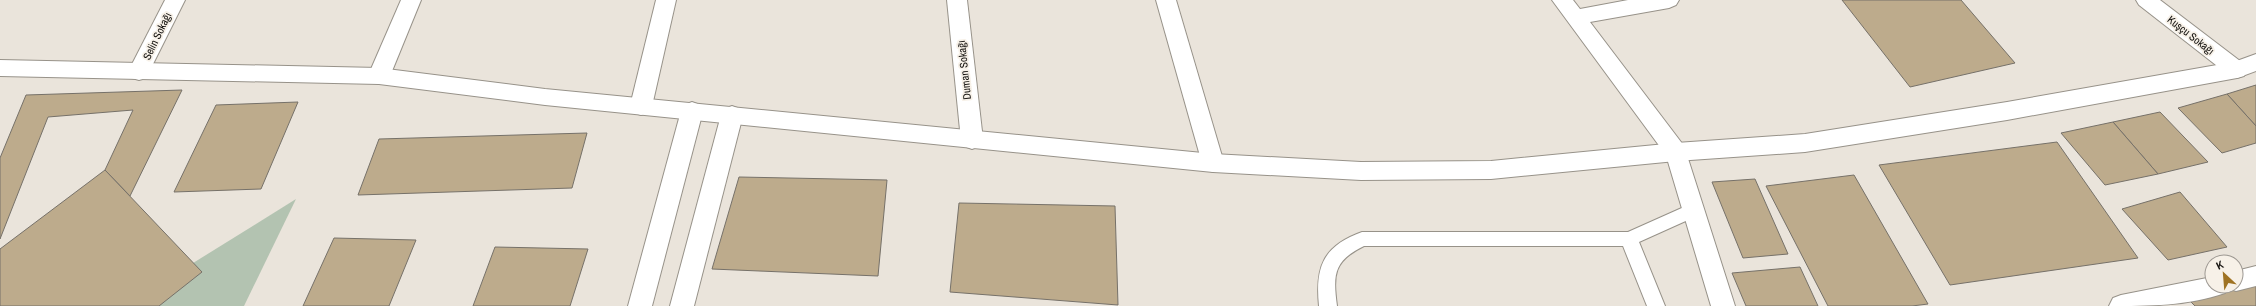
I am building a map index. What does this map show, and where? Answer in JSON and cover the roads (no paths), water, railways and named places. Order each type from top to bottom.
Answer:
[{"type":"street","name":"Selin Sokağı","points":[[140,72],[175,0]]},
{"type":"street","points":[[379,76],[411,0]]},
{"type":"street","points":[[641,106],[666,0]]},
{"type":"street","name":"Duman Sokağı","points":[[957,0],[972,140]]},
{"type":"street","points":[[1166,0],[1213,163]]},
{"type":"street","points":[[1562,0],[1577,16],[1676,152],[1723,306]]},
{"type":"street","points":[[1577,16],[1668,0]]},
{"type":"street","name":"Kuşçu Sokağı","points":[[2146,0],[2246,66]]},
{"type":"street","points":[[0,68],[379,76],[545,97],[972,140],[1213,163],[1361,171],[1491,170],[1676,152],[1805,143],[2014,109],[2246,66]]},
{"type":"street","points":[[640,306],[692,111]]},
{"type":"street","points":[[682,306],[732,115]]},
{"type":"street","points":[[2244,279],[2256,276]]},
{"type":"street","points":[[2121,306],[2204,289]]},
{"type":"lane","points":[[1328,306],[1325,282],[1328,266],[1337,254],[1348,245],[1362,239],[1629,239],[1693,210]]},
{"type":"lane","points":[[1629,239],[1656,306]]}]
